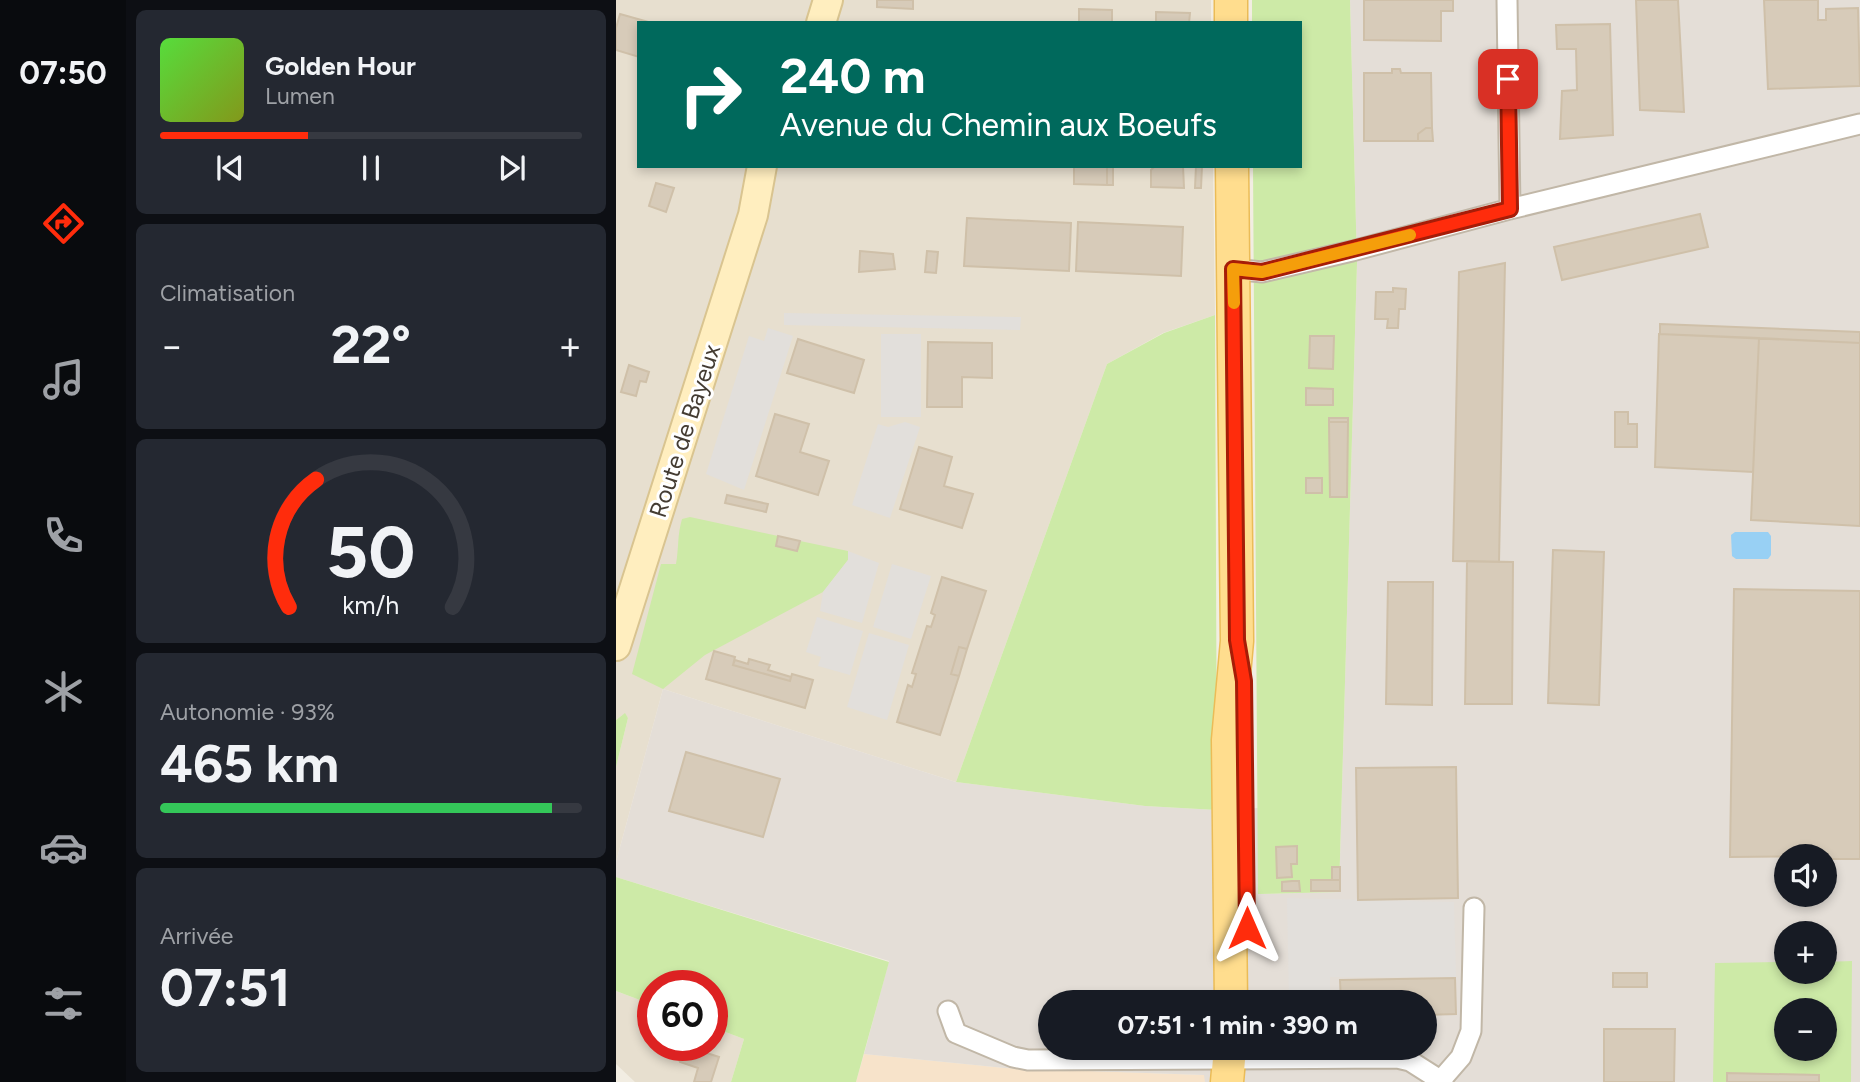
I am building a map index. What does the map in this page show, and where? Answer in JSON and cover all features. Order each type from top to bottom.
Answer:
[{"type":"main road","points":[[803,21],[809,0]]},
{"type":"main road","points":[[822,21],[828,0]]},
{"type":"main road","points":[[1231,0],[1231,21]]},
{"type":"main road","name":"Route de Bayeux","points":[[616,646],[753,215],[762,168]]},
{"type":"main road","name":"Route de Bayeux","points":[[753,215],[775,168]]},
{"type":"main road","points":[[1231,990],[1228,740],[1237,640],[1232,168]]},
{"type":"main road","points":[[1237,640],[1244,681],[1247,990]]},
{"type":"street","points":[[1507,0],[1510,209]]},
{"type":"street","points":[[1233,269],[1262,272],[1860,124]]},
{"type":"street","points":[[948,1011],[956,1033],[1013,1057],[1028,1060],[1236,1062],[1397,1058],[1410,1061],[1442,1081],[1461,1057],[1471,1031],[1474,908]]},
{"type":"shaded area","points":[[616,0],[1211,0],[1211,21],[637,21],[637,168],[1213,168],[1215,315],[1163,333],[1107,364],[956,782],[663,689],[616,862],[616,767],[628,718],[624,714],[616,720]]},
{"type":"shaded area","points":[[1350,0],[1860,0],[1860,1082],[1205,1082],[1204,1075],[1005,1068],[864,1054],[889,961],[616,877],[616,862],[663,689],[956,782],[1145,806],[1217,810],[1258,808],[1258,894],[1339,892],[1357,263]]},
{"type":"shaded area","points":[[784,313],[1021,317],[1020,330],[784,325]]},
{"type":"shaded area","points":[[768,328],[793,336],[744,490],[706,474],[749,336],[764,341]]},
{"type":"shaded area","points":[[881,334],[921,334],[921,417],[881,417]]},
{"type":"shaded area","points":[[905,422],[920,427],[890,518],[852,505],[878,424],[888,427]]},
{"type":"shaded area","points":[[848,551],[879,563],[862,623],[820,611],[823,592],[848,560]]},
{"type":"shaded area","points":[[892,564],[931,576],[911,639],[873,627]]},
{"type":"shaded area","points":[[817,617],[863,631],[850,675],[818,666],[821,657],[806,652]]},
{"type":"shaded area","points":[[869,633],[909,645],[887,720],[847,707]]},
{"type":"shaded area","points":[[1287,898],[1454,902],[1456,977],[1330,977],[1330,990],[1289,990]]},
{"type":"shaded area","points":[[616,991],[637,999],[637,1061],[728,1061],[728,1033],[744,1039],[731,1082],[635,1082],[616,1064]]},
{"type":"shaded area","points":[[864,1054],[1005,1068],[1205,1075],[1205,1082],[856,1082]]},
{"type":"green space","points":[[1252,0],[1350,0],[1357,263],[1339,892],[1258,894],[1253,168],[1302,168],[1302,21],[1252,21]]},
{"type":"green space","points":[[1215,315],[1217,810],[1145,806],[956,782],[1107,364],[1164,333]]},
{"type":"green space","points":[[690,517],[778,536],[776,546],[797,551],[800,541],[848,551],[848,560],[823,592],[705,655],[663,689],[632,674],[661,564],[676,564],[682,519]]},
{"type":"green space","points":[[625,713],[628,718],[616,767],[616,720]]},
{"type":"green space","points":[[616,877],[889,962],[856,1082],[731,1082],[744,1039],[728,1033],[728,970],[637,970],[637,999],[616,991]]},
{"type":"green space","points":[[1852,961],[1851,1082],[1819,1082],[1819,1075],[1727,1074],[1727,1082],[1713,1082],[1715,963],[1774,962],[1774,984],[1837,984],[1837,962]]},
{"type":"water","points":[[1735,532],[1768,532],[1771,536],[1771,555],[1768,559],[1736,559],[1732,556],[1731,535]]},
{"type":"building","points":[[877,0],[913,0],[913,9],[877,7]]},
{"type":"building","points":[[1364,0],[1453,0],[1453,11],[1441,11],[1441,41],[1364,40]]},
{"type":"building","points":[[1636,0],[1678,0],[1684,112],[1640,110]]},
{"type":"building","points":[[1764,0],[1818,0],[1818,20],[1826,20],[1826,9],[1858,8],[1860,86],[1768,89]]},
{"type":"building","points":[[1079,9],[1112,10],[1112,21],[1079,21]]},
{"type":"building","points":[[1156,12],[1190,13],[1189,21],[1156,21]]},
{"type":"building","points":[[620,14],[645,21],[637,21],[637,56],[616,50],[616,28]]},
{"type":"building","points":[[1610,24],[1613,135],[1560,139],[1562,91],[1577,90],[1576,49],[1557,49],[1556,25]]},
{"type":"building","points":[[1392,69],[1400,69],[1401,73],[1431,73],[1432,128],[1426,128],[1418,134],[1418,141],[1364,141],[1364,73],[1392,73]]},
{"type":"building","points":[[1426,128],[1432,128],[1433,141],[1418,141],[1418,134]]},
{"type":"building","points":[[1074,168],[1107,168],[1107,185],[1074,184]]},
{"type":"building","points":[[1107,168],[1113,168],[1113,185],[1107,185]]},
{"type":"building","points":[[1183,168],[1184,188],[1151,187],[1151,170]]},
{"type":"building","points":[[1196,168],[1202,168],[1201,188],[1195,188]]},
{"type":"building","points":[[656,183],[674,188],[666,212],[649,206]]},
{"type":"building","points":[[1700,214],[1708,247],[1562,280],[1554,247]]},
{"type":"building","points":[[967,218],[1071,223],[1069,271],[964,266]]},
{"type":"building","points":[[1078,222],[1183,227],[1181,276],[1076,271]]},
{"type":"building","points":[[860,251],[893,254],[895,269],[859,272]]},
{"type":"building","points":[[927,251],[938,252],[936,273],[925,272]]},
{"type":"building","points":[[1505,263],[1499,562],[1453,561],[1459,272]]},
{"type":"building","points":[[1393,288],[1406,289],[1405,309],[1399,309],[1398,328],[1387,328],[1388,319],[1375,319],[1376,292],[1393,292]]},
{"type":"building","points":[[1660,324],[1860,332],[1860,343],[1660,334]]},
{"type":"building","points":[[1659,334],[1759,338],[1753,472],[1655,467]]},
{"type":"building","points":[[1310,336],[1334,336],[1333,369],[1309,368]]},
{"type":"building","points":[[1759,338],[1860,343],[1860,526],[1751,520]]},
{"type":"building","points":[[798,339],[864,360],[854,393],[787,373]]},
{"type":"building","points":[[928,342],[992,343],[992,378],[962,377],[962,407],[927,407]]},
{"type":"building","points":[[629,365],[649,372],[646,382],[640,381],[636,396],[621,392]]},
{"type":"building","points":[[1306,388],[1333,389],[1333,405],[1306,405]]},
{"type":"building","points":[[1615,412],[1628,412],[1628,424],[1637,424],[1637,447],[1615,447]]},
{"type":"building","points":[[775,414],[809,424],[800,452],[829,461],[818,495],[756,476]]},
{"type":"building","points":[[1329,418],[1348,418],[1348,422],[1329,422]]},
{"type":"building","points":[[1329,422],[1348,422],[1347,497],[1330,497]]},
{"type":"building","points":[[919,447],[952,457],[944,486],[973,494],[962,528],[900,509]]},
{"type":"building","points":[[1306,478],[1322,478],[1322,493],[1306,493]]},
{"type":"building","points":[[727,495],[768,504],[766,512],[725,503]]},
{"type":"building","points":[[778,536],[800,541],[797,551],[776,546]]},
{"type":"building","points":[[1553,550],[1604,552],[1599,705],[1548,703]]},
{"type":"building","points":[[1467,561],[1513,562],[1512,704],[1465,704]]},
{"type":"building","points":[[942,577],[986,591],[967,649],[959,647],[951,674],[959,676],[940,735],[897,722],[908,685],[912,687],[916,674],[912,673],[927,626],[931,627],[935,615],[931,613]]},
{"type":"building","points":[[1388,582],[1433,582],[1432,705],[1386,704]]},
{"type":"building","points":[[1734,589],[1860,591],[1860,859],[1837,859],[1837,844],[1774,844],[1774,857],[1730,857]]},
{"type":"building","points":[[959,647],[967,649],[959,676],[951,674]]},
{"type":"building","points":[[714,651],[735,657],[733,665],[790,681],[792,674],[813,680],[805,708],[706,679]]},
{"type":"building","points":[[749,659],[770,665],[768,670],[791,677],[790,681],[733,665],[735,660],[748,664]]},
{"type":"building","points":[[686,752],[780,779],[763,837],[669,811]]},
{"type":"building","points":[[1456,767],[1458,898],[1358,900],[1356,768]]},
{"type":"building","points":[[1297,846],[1297,864],[1291,864],[1292,877],[1277,878],[1276,847]]},
{"type":"building","points":[[1332,867],[1340,867],[1340,880],[1332,880]]},
{"type":"building","points":[[1311,880],[1340,880],[1340,891],[1311,891]]},
{"type":"building","points":[[1299,881],[1300,891],[1282,891],[1282,882]]},
{"type":"building","points":[[1613,973],[1647,973],[1647,987],[1613,987]]},
{"type":"building","points":[[1455,978],[1456,1014],[1437,1015],[1437,990],[1340,990],[1340,980]]},
{"type":"building","points":[[1604,1029],[1675,1029],[1674,1082],[1604,1082]]},
{"type":"building","points":[[718,1061],[711,1082],[694,1082],[698,1068],[680,1062]]},
{"type":"building","points":[[1727,1073],[1819,1075],[1819,1082],[1727,1082]]},
{"type":"slow traffic","points":[[1234,303],[1233,269],[1262,272],[1410,235]]},
{"type":"route","points":[[1247,928],[1246,736],[1244,681],[1237,640],[1233,269],[1262,272],[1510,209],[1508,79]]}]
